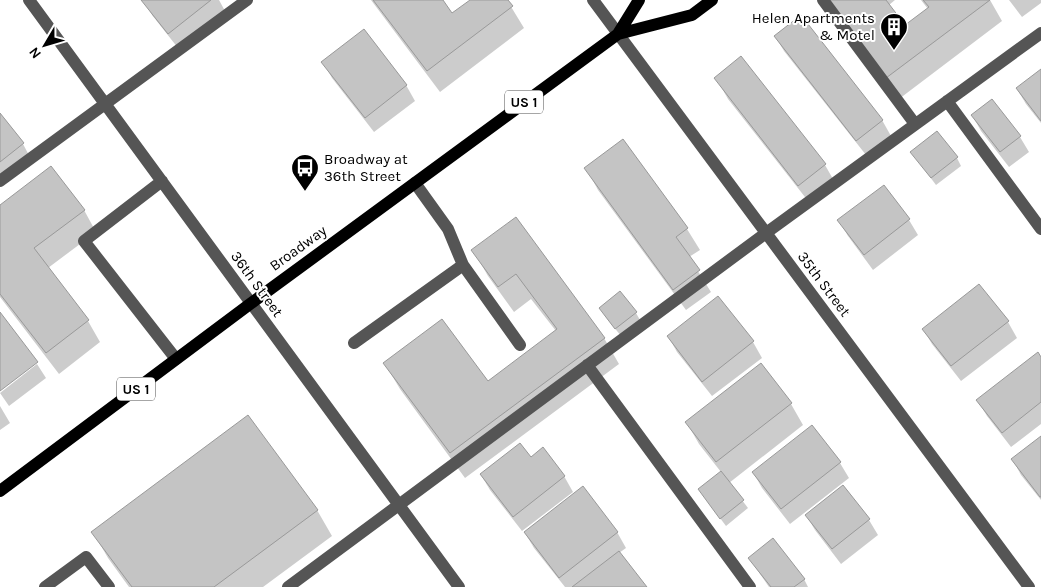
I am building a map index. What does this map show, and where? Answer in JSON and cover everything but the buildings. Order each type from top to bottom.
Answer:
[{"type":"main road","name":"Broadway","points":[[618,34],[639,0]]},
{"type":"main road","name":"Broadway","points":[[0,491],[250,304],[618,34],[692,15],[712,0]]},
{"type":"street","name":"36th Street","points":[[29,0],[459,587]]},
{"type":"street","points":[[0,181],[247,0]]},
{"type":"street","name":"35th Street","points":[[593,0],[1029,587]]},
{"type":"street","points":[[823,0],[915,124]]},
{"type":"street","points":[[288,587],[766,233],[1041,33]]},
{"type":"street","points":[[947,101],[1041,229]]},
{"type":"street","points":[[162,181],[84,241],[176,359]]},
{"type":"street","points":[[415,183],[448,229],[463,265],[520,345]]},
{"type":"street","points":[[354,343],[463,265]]},
{"type":"street","points":[[587,365],[750,587]]},
{"type":"street","points":[[45,587],[86,556],[109,587]]},
{"type":"place","name":"Helen Apartments & Motel","points":[[894,51]]},
{"type":"place","name":"Broadway at 36th Street","points":[[305,192]]}]
